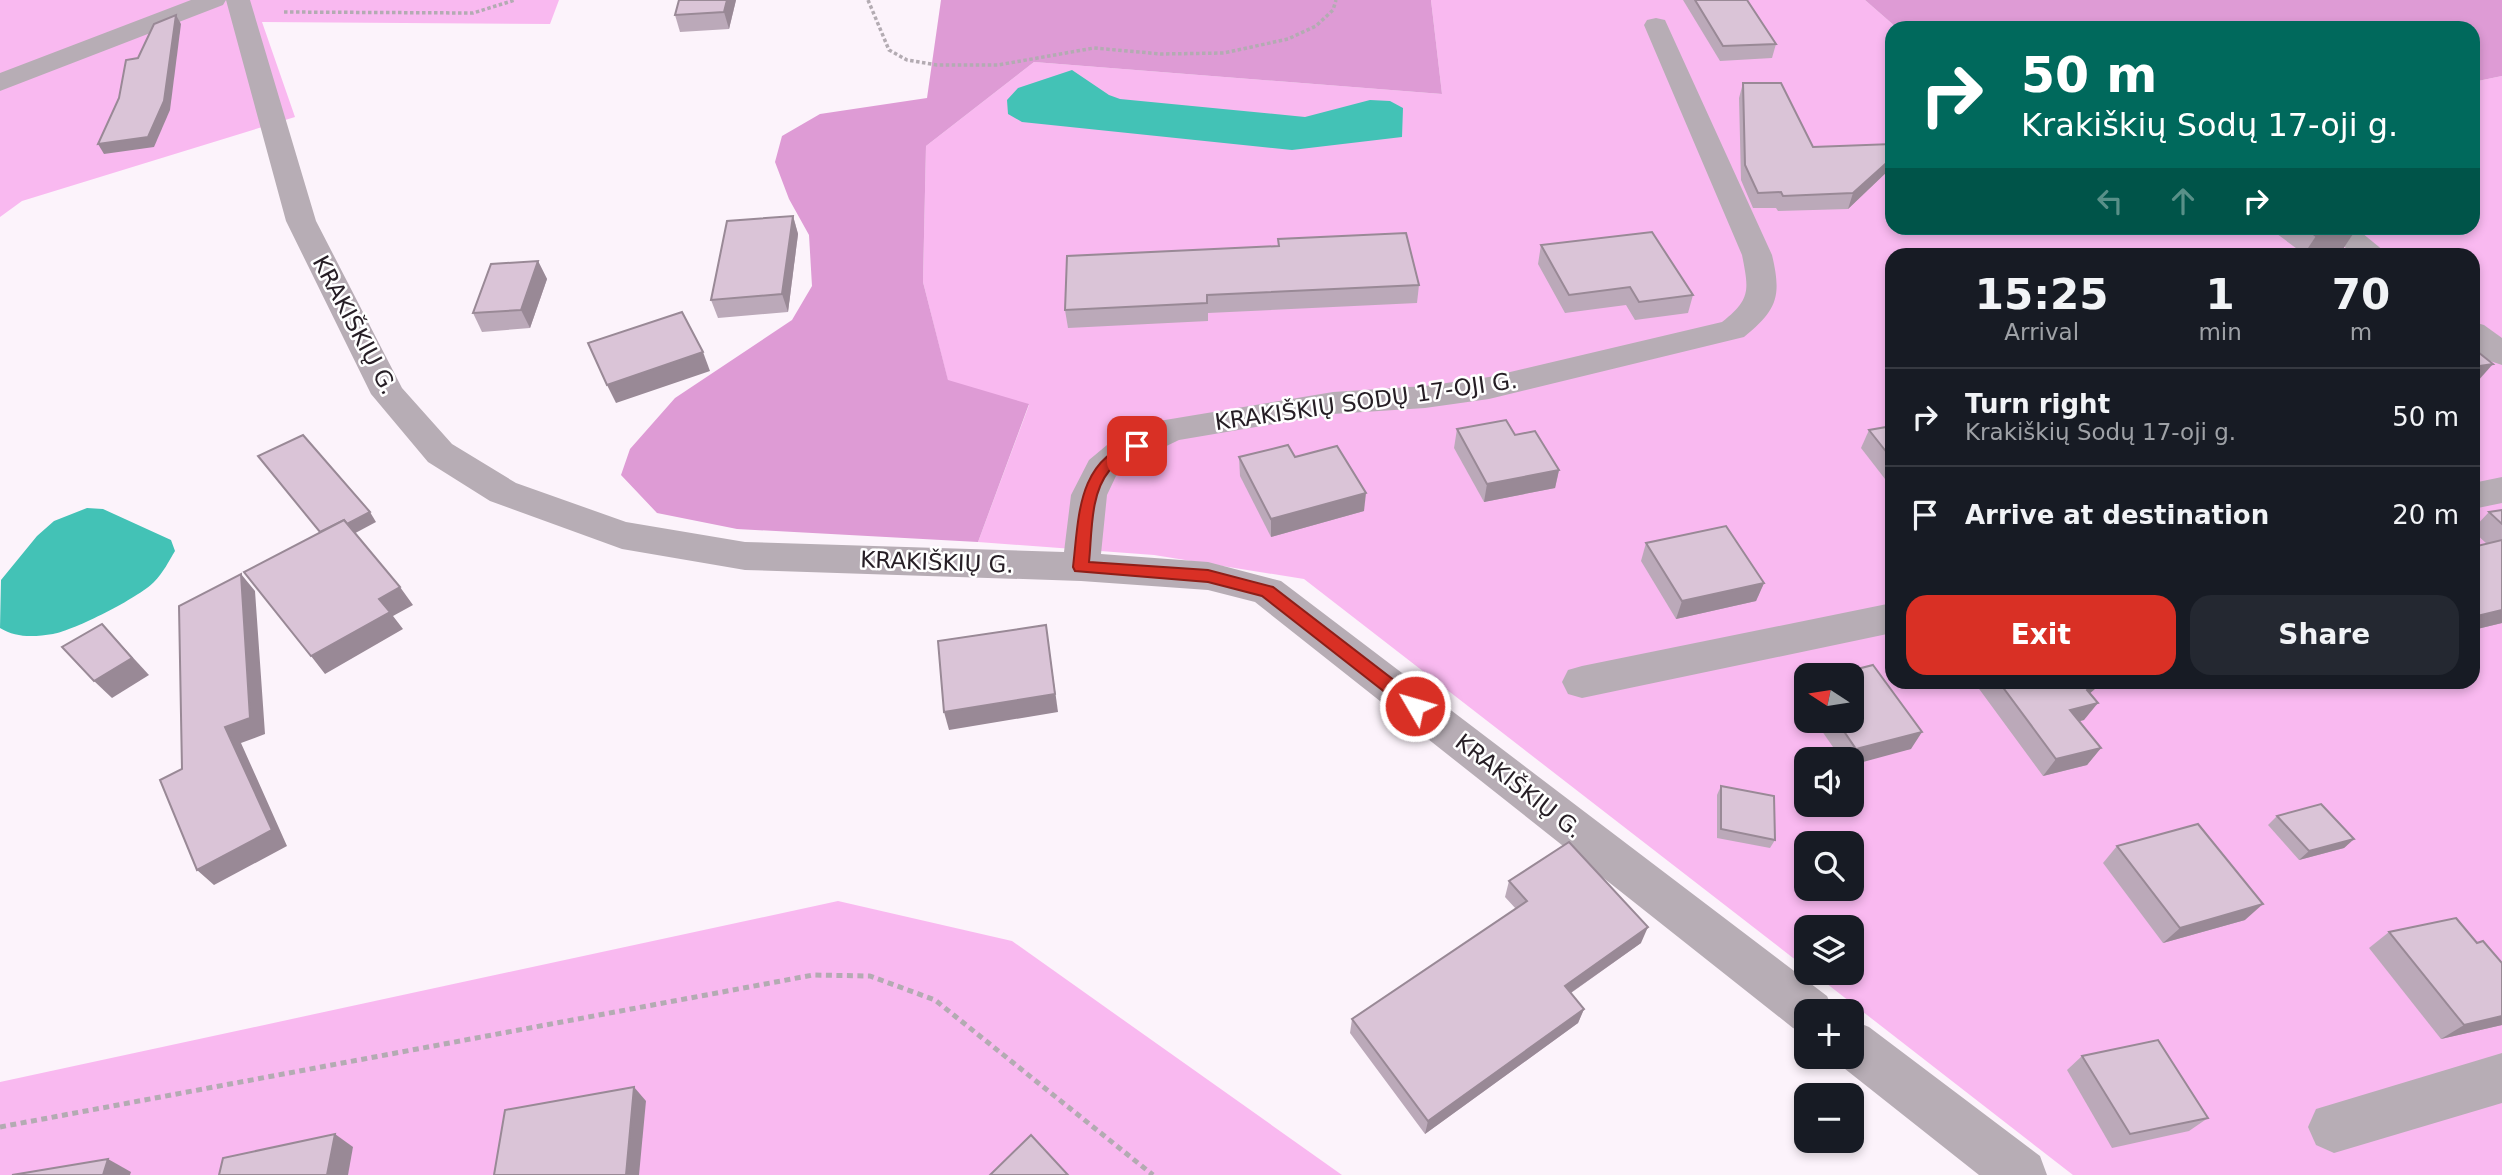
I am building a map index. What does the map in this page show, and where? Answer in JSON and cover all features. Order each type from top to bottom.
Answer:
[{"type":"street","points":[[0,83],[66,55],[231,4]]},
{"type":"street","name":"KRAKIŠKIŲ G.","points":[[231,4],[301,221],[388,394],[440,453],[503,492],[636,537],[745,556],[1081,567],[1208,576],[1267,591],[1794,1000]]},
{"type":"street","name":"KRAKIŠKIŲ SODŲ 17-OJI G.","points":[[1081,567],[1089,495],[1102,469],[1119,454],[1171,429],[1332,403],[1425,397],[1489,387],[1733,330],[1758,310],[1764,286],[1756,255],[1656,25]]},
{"type":"street","points":[[2347,235],[2364,248]]},
{"type":"street","points":[[2480,337],[2502,354]]},
{"type":"street","points":[[2480,495],[2502,490]]},
{"type":"street","points":[[1582,682],[1885,619]]},
{"type":"street","points":[[1864,1053],[2021,1175]]},
{"type":"street","points":[[2334,1127],[2502,1078]]},
{"type":"path","points":[[231,4],[473,13],[515,0]]},
{"type":"path","points":[[868,0],[889,50],[907,60],[937,65],[998,65],[1094,48],[1161,54],[1224,54],[1288,39],[1316,26],[1333,10],[1336,0]]},
{"type":"path","points":[[0,1127],[813,975],[870,976],[935,1000],[1153,1175]]},
{"type":"shaded area","points":[[0,0],[559,0],[550,24],[262,22],[295,117],[22,201],[0,217]]},
{"type":"shaded area","points":[[941,0],[1431,0],[1442,94],[1034,62],[926,146],[923,282],[948,380],[1029,404],[978,542],[737,529],[657,513],[621,475],[630,449],[675,398],[792,320],[812,286],[809,235],[789,199],[775,162],[782,136],[820,114],[927,98]]},
{"type":"shaded area","points":[[1431,0],[1865,0],[1889,21],[1885,21],[1885,235],[2480,235],[2480,81],[2502,76],[2502,1175],[2073,1175],[1864,1013],[1864,999],[1846,999],[1828,985],[1864,985],[1864,915],[1794,915],[1794,959],[1304,579],[1154,555],[978,542],[1029,405],[948,381],[923,282],[926,146],[1034,62],[1442,94]]},
{"type":"shaded area","points":[[1865,0],[2502,0],[2502,76],[2480,81],[2480,21],[1889,21]]},
{"type":"shaded area","points":[[1072,70],[1109,95],[1120,99],[1305,117],[1370,100],[1390,101],[1403,108],[1402,137],[1292,150],[1022,122],[1008,114],[1007,100],[1018,88]]},
{"type":"shaded area","points":[[87,508],[103,509],[171,540],[175,551],[160,575],[146,589],[121,604],[63,631],[25,636],[0,628],[1,580],[37,536],[54,521]]},
{"type":"shaded area","points":[[838,901],[1012,941],[1342,1175],[0,1175],[0,1082]]},
{"type":"building","points":[[679,0],[727,0],[724,12],[675,15]]},
{"type":"building","points":[[1695,0],[1747,0],[1776,44],[1723,46]]},
{"type":"building","points":[[176,15],[164,101],[148,137],[98,144],[119,98],[126,60],[138,58],[154,24]]},
{"type":"building","points":[[1743,83],[1781,83],[1813,147],[1885,144],[1885,164],[1853,193],[1783,196],[1781,192],[1758,193],[1745,165]]},
{"type":"building","points":[[793,216],[782,294],[711,300],[727,221]]},
{"type":"building","points":[[1652,232],[1693,295],[1639,302],[1630,287],[1569,295],[1541,245]]},
{"type":"building","points":[[1406,233],[1419,285],[1207,295],[1207,303],[1065,310],[1067,256],[1279,246],[1278,239]]},
{"type":"building","points":[[538,261],[521,310],[473,313],[491,264]]},
{"type":"building","points":[[682,312],[703,352],[607,385],[588,343]]},
{"type":"building","points":[[2480,354],[2493,364],[2480,366]]},
{"type":"building","points":[[1506,420],[1515,435],[1535,431],[1559,470],[1487,484],[1457,429]]},
{"type":"building","points":[[1885,427],[1885,450],[1869,430]]},
{"type":"building","points":[[303,435],[370,512],[347,524],[344,520],[320,532],[258,456]]},
{"type":"building","points":[[1288,445],[1295,457],[1337,446],[1366,493],[1271,519],[1239,457]]},
{"type":"building","points":[[2502,510],[2502,524],[2489,512]]},
{"type":"building","points":[[344,520],[400,587],[379,599],[390,612],[311,656],[244,572]]},
{"type":"building","points":[[1726,526],[1764,583],[1682,601],[1646,543]]},
{"type":"building","points":[[2502,540],[2502,610],[2480,615],[2480,545]]},
{"type":"building","points":[[241,574],[250,718],[225,727],[272,830],[197,870],[160,780],[182,769],[179,606]]},
{"type":"building","points":[[102,624],[132,658],[94,681],[62,647]]},
{"type":"building","points":[[1046,625],[1055,694],[944,712],[938,641]]},
{"type":"building","points":[[1873,665],[1885,681],[1885,689],[1891,689],[1922,732],[1855,747],[1845,733],[1864,733],[1864,667]]},
{"type":"building","points":[[2004,689],[2088,689],[2098,703],[2070,710],[2101,748],[2056,759]]},
{"type":"building","points":[[1721,786],[1774,796],[1775,840],[1721,829]]},
{"type":"building","points":[[2321,804],[2354,839],[2309,851],[2277,816]]},
{"type":"building","points":[[2198,824],[2263,904],[2180,928],[2117,846]]},
{"type":"building","points":[[1569,842],[1648,927],[1565,986],[1584,1009],[1428,1121],[1352,1019],[1527,901],[1509,881]]},
{"type":"building","points":[[2456,918],[2477,943],[2483,941],[2502,963],[2502,1016],[2464,1025],[2389,932]]},
{"type":"building","points":[[2158,1040],[2208,1118],[2130,1134],[2082,1056]]},
{"type":"building","points":[[634,1087],[626,1175],[494,1175],[505,1110]]},
{"type":"building","points":[[335,1134],[327,1175],[219,1175],[223,1158]]},
{"type":"building","points":[[1031,1135],[1068,1175],[990,1175]]},
{"type":"building","points":[[108,1159],[103,1175],[12,1175]]},
{"type":"route","points":[[1137,446],[1119,454],[1102,469],[1089,495],[1081,567],[1208,576],[1267,591],[1415,706]]}]
